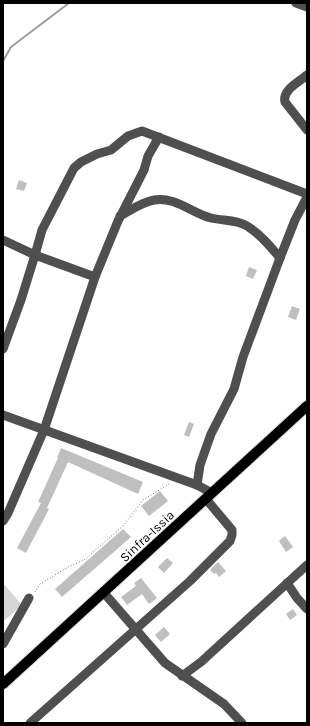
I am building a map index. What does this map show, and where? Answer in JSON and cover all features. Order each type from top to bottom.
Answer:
[{"type":"main road","name":"Sinfra-Issia","points":[[3,684],[307,406]]},
{"type":"street","points":[[296,3],[307,7]]},
{"type":"street","points":[[307,75],[286,92],[284,98],[285,102],[307,130]]},
{"type":"street","points":[[3,349],[21,300],[42,230],[74,168],[81,162],[97,154],[111,150],[128,136],[142,131],[307,194]]},
{"type":"street","points":[[3,521],[8,513],[44,430],[95,277],[120,216],[144,170],[148,156],[159,137]]},
{"type":"street","points":[[197,485],[205,449],[216,421],[234,389],[246,350],[280,258],[295,220],[307,197]]},
{"type":"street","points":[[120,216],[154,200],[170,201],[200,214],[246,225],[262,238],[280,258]]},
{"type":"street","points":[[3,240],[35,255],[95,277]]},
{"type":"street","points":[[3,415],[197,485],[209,496],[232,530],[230,541],[190,581],[30,723]]},
{"type":"street","points":[[182,676],[201,662],[307,565]]},
{"type":"street","points":[[287,583],[297,598],[307,608]]},
{"type":"street","points":[[104,593],[165,663],[224,704],[242,723]]},
{"type":"street","points":[[3,644],[29,598]]},
{"type":"path","points":[[29,598],[40,584],[68,567],[84,560],[124,525],[143,500],[177,478]]},
{"type":"shaded area","points":[[3,583],[22,605],[5,620],[3,618]]},
{"type":"building","points":[[19,180],[27,183],[24,191],[16,189]]},
{"type":"building","points":[[249,267],[257,270],[253,279],[246,276]]},
{"type":"building","points":[[292,306],[300,309],[296,320],[288,317]]},
{"type":"building","points":[[189,422],[194,424],[189,437],[184,435]]},
{"type":"building","points":[[61,448],[143,482],[138,494],[68,462],[47,508],[49,509],[26,553],[17,548],[41,503],[38,502]]},
{"type":"building","points":[[160,491],[168,501],[149,516],[141,506]]},
{"type":"building","points":[[123,529],[131,537],[62,597],[55,589]]},
{"type":"building","points":[[285,536],[293,547],[286,552],[279,541]]},
{"type":"building","points":[[167,558],[173,563],[164,573],[158,567]]},
{"type":"building","points":[[218,562],[226,571],[219,577],[216,573],[214,574],[210,570]]},
{"type":"building","points":[[141,578],[157,598],[149,604],[142,594],[127,605],[121,597],[136,586],[134,583]]},
{"type":"building","points":[[293,609],[297,615],[290,620],[286,614]]},
{"type":"building","points":[[164,627],[170,634],[161,642],[155,635]]},
{"type":"waterway","points":[[3,61],[11,47],[69,3]]}]
